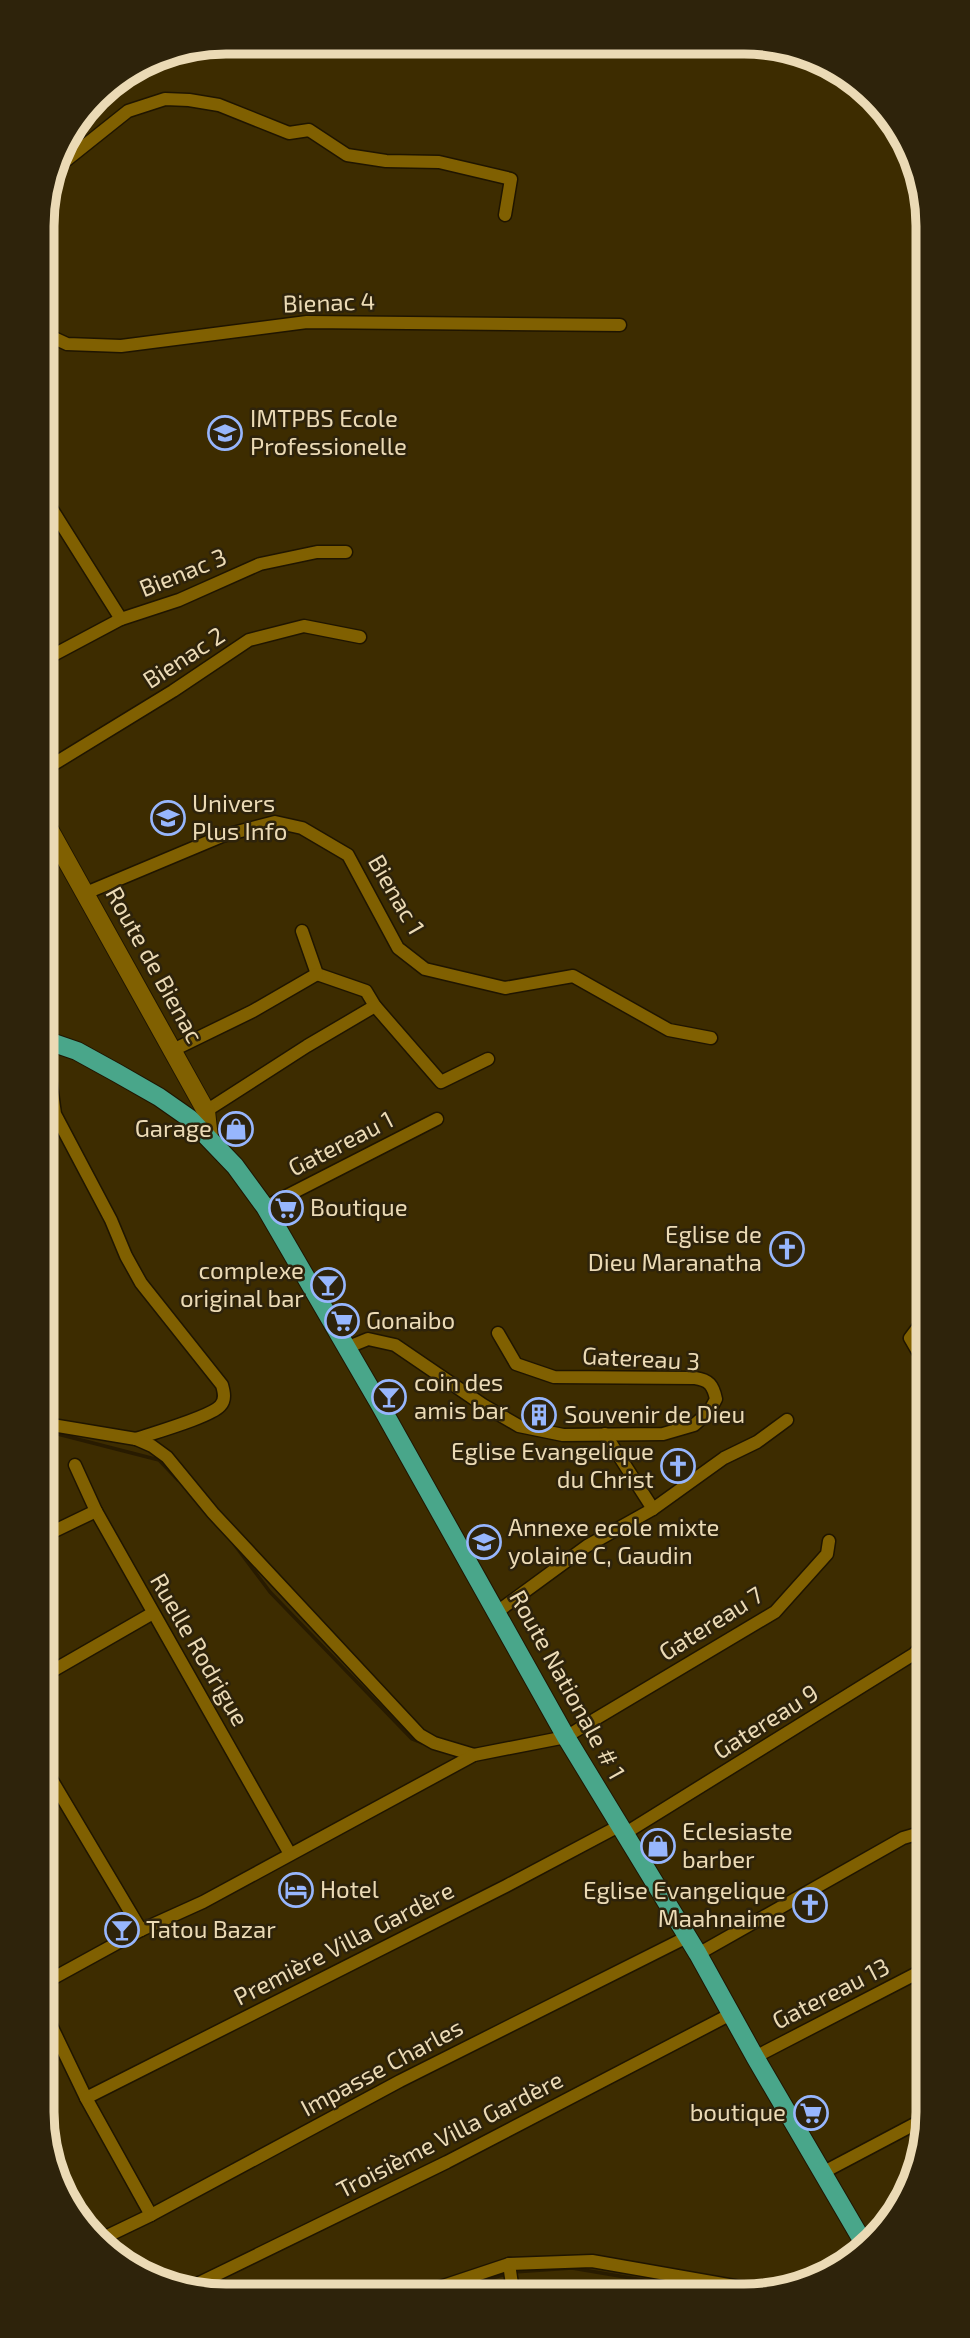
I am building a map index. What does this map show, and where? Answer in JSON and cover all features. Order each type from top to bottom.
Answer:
[{"type":"main road","name":"Route de Bienac","points":[[55,840],[206,1111],[209,1138]]},
{"type":"main road","name":"Route Nationale # 1","points":[[55,1044],[77,1051],[159,1097],[189,1118],[235,1166],[265,1207],[566,1737],[698,1954],[861,2237]]},
{"type":"street","points":[[68,159],[128,111],[165,99],[189,100],[219,105],[289,133],[309,130],[347,155],[386,161],[439,162],[511,180],[505,215]]},
{"type":"street","name":"Bienac 4","points":[[55,338],[67,344],[121,346],[307,322],[620,325]]},
{"type":"street","points":[[55,514],[121,619]]},
{"type":"street","name":"Bienac 3","points":[[55,654],[121,619],[179,600],[260,564],[317,552],[346,552]]},
{"type":"street","name":"Bienac 2","points":[[55,764],[249,640],[304,626],[360,637]]},
{"type":"street","name":"Bienac 1","points":[[86,893],[222,836],[275,822],[302,828],[348,855],[398,948],[425,969],[505,988],[573,976],[669,1030],[711,1038]]},
{"type":"street","points":[[302,931],[317,974]]},
{"type":"street","points":[[173,1050],[253,1011],[317,974],[366,990],[375,1006],[441,1083],[488,1059]]},
{"type":"street","points":[[206,1111],[375,1006]]},
{"type":"street","points":[[55,1111],[141,1283],[222,1385],[224,1393],[223,1402],[212,1412],[136,1440]]},
{"type":"street","name":"Gatereau 1","points":[[265,1207],[437,1119]]},
{"type":"street","points":[[915,1331],[910,1338],[915,1347]]},
{"type":"street","name":"Gatereau 3","points":[[346,1348],[368,1339],[395,1345],[464,1393],[519,1426],[563,1435],[663,1434],[694,1425],[709,1412],[716,1399],[714,1388],[706,1380],[695,1378],[554,1377],[516,1364],[498,1333]]},
{"type":"street","points":[[497,1612],[587,1546],[653,1508],[724,1458],[757,1443],[787,1420]]},
{"type":"street","points":[[54,1425],[136,1440],[152,1446],[167,1457],[246,1549],[420,1735],[434,1743],[474,1755]]},
{"type":"street","points":[[605,1434],[653,1508]]},
{"type":"street","name":"Ruelle Rodrigue","points":[[75,1465],[96,1511],[290,1854]]},
{"type":"street","points":[[54,1531],[96,1511]]},
{"type":"street","name":"Gatereau 7","points":[[566,1737],[775,1612],[827,1553],[829,1541]]},
{"type":"street","points":[[54,1670],[153,1613]]},
{"type":"street","name":"Gatereau 9","points":[[622,1830],[915,1653]]},
{"type":"street","points":[[54,1978],[141,1930],[203,1902],[474,1755],[566,1737]]},
{"type":"street","points":[[54,1784],[141,1930]]},
{"type":"street","name":"Première Villa Gardère","points":[[86,2098],[622,1830]]},
{"type":"street","points":[[698,1954],[903,1838],[915,1834]]},
{"type":"street","name":"Impasse Charles","points":[[108,2236],[400,2081],[687,1937]]},
{"type":"street","name":"Gatereau 13","points":[[755,2057],[915,1974]]},
{"type":"street","name":"Troisième Villa Gardère","points":[[203,2281],[447,2162],[731,2014]]},
{"type":"street","points":[[54,2032],[86,2098],[151,2215]]},
{"type":"street","points":[[822,2173],[915,2124]]},
{"type":"street","points":[[449,2284],[509,2264],[592,2261],[723,2284]]},
{"type":"street","points":[[509,2264],[512,2284]]},
{"type":"waterway","points":[[54,1433],[159,1460],[178,1480]]},
{"type":"waterway","points":[[234,1544],[270,1592],[412,1739],[422,1743]]},
{"type":"waterway","points":[[514,2272],[572,2268],[667,2284]]},
{"type":"waterway","points":[[472,2284],[506,2274]]},
{"type":"place","name":"IMTPBS Ecole Professionelle","points":[[225,433]]},
{"type":"place","name":"Univers Plus Info","points":[[168,818]]},
{"type":"place","name":"Garage","points":[[236,1129]]},
{"type":"place","name":"Boutique","points":[[286,1208]]},
{"type":"place","name":"Eglise de Dieu Maranatha","points":[[787,1249]]},
{"type":"place","name":"complexe original bar","points":[[328,1285]]},
{"type":"place","name":"Gonaibo","points":[[342,1321]]},
{"type":"place","name":"coin des amis bar","points":[[389,1397]]},
{"type":"place","name":"Souvenir de Dieu","points":[[539,1415]]},
{"type":"place","name":"Eglise Evangelique du Christ","points":[[678,1466]]},
{"type":"place","name":"Annexe ecole mixte yolaine C, Gaudin","points":[[484,1542]]},
{"type":"place","name":"Eclesiaste barber","points":[[658,1846]]},
{"type":"place","name":"Hotel","points":[[296,1890]]},
{"type":"place","name":"Eglise Evangelique Maahnaime","points":[[810,1905]]},
{"type":"place","name":"Tatou Bazar","points":[[122,1930]]},
{"type":"place","name":"boutique","points":[[811,2113]]}]
